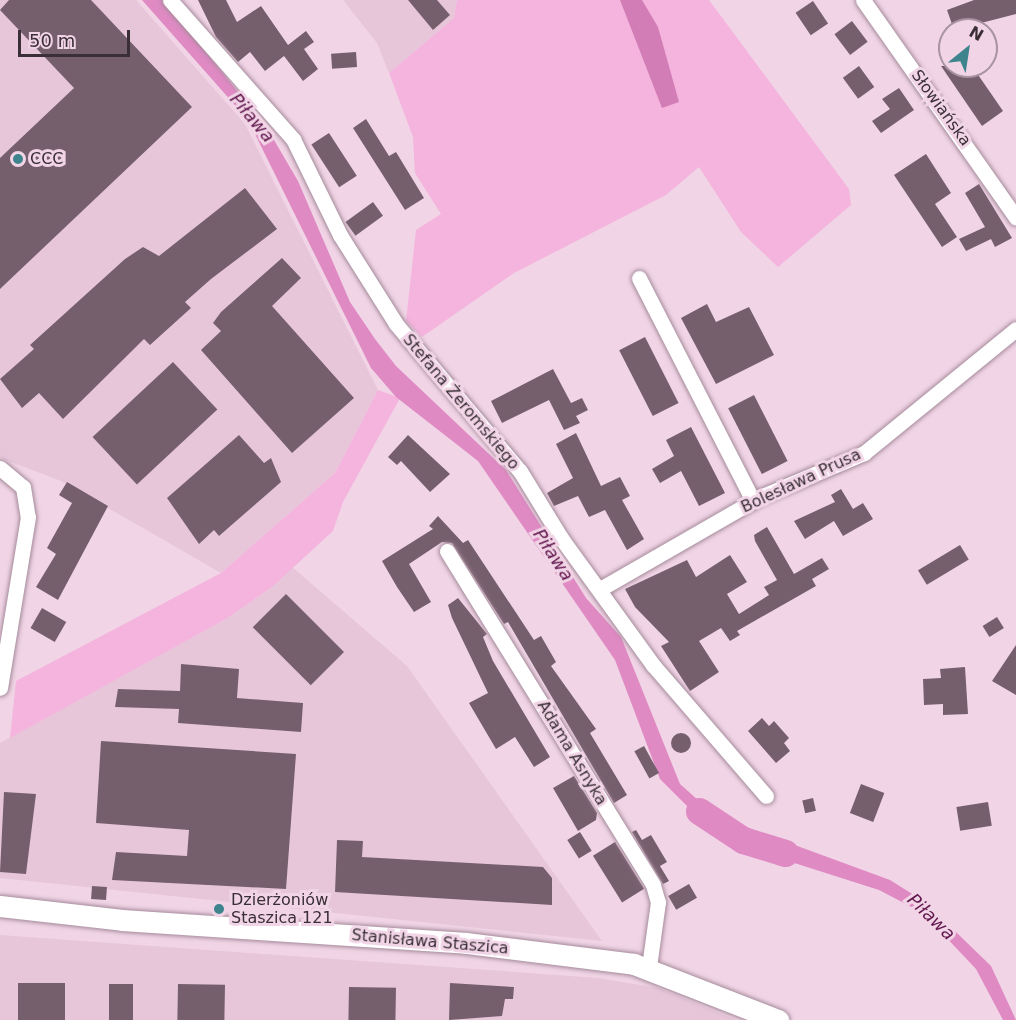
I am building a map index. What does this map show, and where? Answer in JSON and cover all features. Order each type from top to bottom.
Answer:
[{"type":"main road","name":"Stanisława Staszica","points":[[0,906],[122,920],[466,943],[649,967],[778,1020]]},
{"type":"street","name":"Stefana Żeromskiego","points":[[170,0],[292,139],[340,235],[396,324],[520,471],[653,664],[766,796]]},
{"type":"street","name":"Słowiańska","points":[[863,0],[1016,218]]},
{"type":"street","points":[[639,278],[753,501]]},
{"type":"street","name":"Bolesława Prusa","points":[[600,589],[753,501],[864,453],[1016,329]]},
{"type":"street","points":[[0,468],[23,487],[28,517],[0,688]]},
{"type":"street","name":"Adama Asnyka","points":[[447,551],[653,885],[658,902],[649,967]]},
{"type":"shaded area","points":[[0,0],[136,0],[245,124],[378,390],[335,473],[221,573],[61,481],[0,458]]},
{"type":"shaded area","points":[[343,0],[457,0],[454,18],[389,73],[377,43]]},
{"type":"shaded area","points":[[457,0],[709,0],[849,189],[851,205],[778,267],[741,232],[699,167],[666,195],[514,273],[422,337],[406,321],[416,230],[441,214],[415,173],[413,137],[389,73],[454,18]]},
{"type":"shaded area","points":[[620,0],[642,0],[658,27],[679,102],[662,108]]},
{"type":"shaded area","points":[[378,390],[400,398],[343,502],[333,531],[272,587],[226,619],[10,738],[16,681],[221,573],[335,473]]},
{"type":"shaded area","points":[[291,566],[407,666],[602,941],[0,878],[0,743],[226,619],[272,587]]},
{"type":"shaded area","points":[[0,935],[599,978],[658,988],[736,1020],[0,1020]]},
{"type":"water","points":[[142,0],[164,0],[267,128],[298,181],[350,302],[375,339],[396,366],[506,470],[586,598],[621,637],[680,784],[716,816],[890,880],[925,902],[991,966],[1016,1020],[1003,1020],[976,969],[923,913],[879,890],[785,860],[699,818],[660,779],[615,660],[478,461],[396,397],[371,368],[248,120]]},
{"type":"building","points":[[9,0],[91,0],[192,107],[0,289],[0,158],[74,88],[0,10]]},
{"type":"building","points":[[198,0],[226,0],[237,22],[261,6],[288,45],[306,31],[314,42],[304,49],[318,69],[303,81],[284,56],[265,71],[250,52],[238,62],[216,37]]},
{"type":"building","points":[[408,0],[437,0],[450,15],[433,30]]},
{"type":"building","points":[[974,0],[1016,0],[1016,14],[998,19],[950,18],[947,10]]},
{"type":"building","points":[[813,1],[828,23],[811,35],[796,13]]},
{"type":"building","points":[[852,21],[868,42],[850,55],[834,34]]},
{"type":"building","points":[[356,52],[357,67],[332,69],[331,54]]},
{"type":"building","points":[[859,66],[874,87],[858,99],[843,78]]},
{"type":"building","points":[[949,78],[980,78],[1003,111],[982,126]]},
{"type":"building","points":[[899,88],[914,110],[881,133],[872,121],[890,109],[882,99]]},
{"type":"building","points":[[366,119],[389,156],[396,152],[424,198],[405,210],[353,128]]},
{"type":"building","points":[[329,133],[357,176],[339,187],[311,144]]},
{"type":"building","points":[[926,154],[951,193],[935,204],[957,237],[942,247],[894,175]]},
{"type":"building","points":[[979,184],[1012,238],[995,247],[991,239],[966,251],[959,239],[985,227],[965,193]]},
{"type":"building","points":[[245,188],[277,229],[211,279],[185,302],[191,308],[150,345],[144,339],[63,419],[39,393],[22,408],[0,379],[34,349],[30,345],[125,259],[143,247],[159,256]]},
{"type":"building","points":[[373,202],[383,216],[355,236],[345,222]]},
{"type":"building","points":[[282,258],[301,278],[272,306],[354,398],[292,453],[201,350],[221,331],[213,323],[221,312]]},
{"type":"building","points":[[707,304],[716,322],[749,307],[774,355],[716,384],[681,318]]},
{"type":"building","points":[[645,337],[679,403],[653,416],[619,350]]},
{"type":"building","points":[[173,362],[217,410],[137,485],[93,437]]},
{"type":"building","points":[[553,369],[571,403],[582,398],[588,410],[576,416],[580,423],[564,430],[549,400],[502,423],[491,401]]},
{"type":"building","points":[[754,395],[788,461],[762,474],[728,408]]},
{"type":"building","points":[[691,427],[725,493],[699,506],[681,471],[660,483],[652,469],[674,456],[666,440]]},
{"type":"building","points":[[576,433],[601,486],[620,477],[630,496],[622,500],[644,539],[627,550],[605,510],[589,517],[578,496],[554,506],[547,493],[573,478],[556,444]]},
{"type":"building","points":[[239,435],[264,463],[271,458],[281,482],[219,536],[214,530],[199,544],[167,498]]},
{"type":"building","points":[[408,435],[450,474],[430,492],[401,461],[397,465],[388,457]]},
{"type":"building","points":[[67,482],[108,506],[58,600],[36,587],[56,554],[47,548],[72,503],[59,495]]},
{"type":"building","points":[[841,489],[853,509],[863,503],[873,519],[843,536],[834,521],[805,539],[794,521],[835,502],[831,495]]},
{"type":"building","points":[[438,516],[463,543],[468,540],[534,640],[541,636],[556,662],[551,666],[596,729],[590,733],[627,795],[614,803],[508,622],[504,624],[452,543],[442,542],[409,564],[431,602],[414,612],[397,587],[382,561],[433,529],[429,526]]},
{"type":"building","points":[[767,527],[794,574],[822,558],[829,569],[812,579],[816,586],[737,631],[740,635],[730,641],[721,628],[699,641],[719,672],[690,691],[661,646],[669,642],[635,607],[625,589],[687,560],[696,577],[730,555],[747,582],[727,594],[739,614],[769,595],[764,587],[777,580],[755,541],[754,535]]},
{"type":"building","points":[[960,545],[969,560],[927,585],[918,570]]},
{"type":"building","points":[[286,594],[344,652],[311,685],[253,627]]},
{"type":"building","points":[[458,598],[487,634],[483,637],[493,661],[550,757],[534,767],[515,737],[496,749],[469,703],[488,693],[452,618],[448,605]]},
{"type":"building","points":[[42,608],[66,622],[55,642],[30,628]]},
{"type":"building","points":[[997,617],[1004,628],[989,637],[983,626]]},
{"type":"building","points":[[1016,645],[1016,695],[992,681]]},
{"type":"building","points":[[181,664],[239,669],[237,698],[303,703],[301,732],[178,723],[179,709],[115,707],[118,689],[180,691]]},
{"type":"building","points":[[965,667],[968,714],[943,715],[943,704],[924,705],[923,679],[941,678],[940,669]]},
{"type":"building","points":[[762,718],[769,726],[774,721],[789,738],[784,743],[790,751],[776,763],[748,731]]},
{"type":"building","points":[[681,733],[688,736],[691,743],[688,750],[681,753],[674,750],[671,743],[674,736]]},
{"type":"building","points":[[101,741],[296,754],[286,889],[112,880],[116,852],[187,856],[189,830],[96,823]]},
{"type":"building","points":[[644,746],[659,773],[649,778],[634,751]]},
{"type":"building","points":[[574,776],[597,813],[596,820],[578,831],[553,788]]},
{"type":"building","points":[[861,784],[884,793],[873,822],[850,813]]},
{"type":"building","points":[[4,792],[36,794],[26,874],[0,872]]},
{"type":"building","points":[[813,798],[816,811],[805,813],[802,800]]},
{"type":"building","points":[[988,802],[992,826],[960,831],[956,807]]},
{"type":"building","points":[[636,830],[642,840],[651,835],[667,862],[660,866],[669,881],[663,884],[632,832]]},
{"type":"building","points":[[580,832],[592,851],[579,859],[567,840]]},
{"type":"building","points":[[337,840],[363,841],[362,857],[543,867],[552,878],[552,905],[335,892]]},
{"type":"building","points":[[615,842],[644,889],[622,902],[593,856]]},
{"type":"building","points":[[689,884],[697,898],[676,910],[668,896]]},
{"type":"building","points":[[92,886],[107,887],[106,900],[91,899]]},
{"type":"building","points":[[18,983],[65,983],[65,1020],[18,1020]]},
{"type":"building","points":[[450,983],[514,987],[513,999],[505,999],[502,1016],[449,1020]]},
{"type":"building","points":[[109,984],[133,984],[133,1020],[109,1020]]},
{"type":"building","points":[[178,984],[225,985],[224,1020],[177,1020]]},
{"type":"building","points":[[349,987],[396,988],[395,1020],[348,1020]]},
{"type":"waterway","name":"Piława","points":[[699,811],[743,840],[785,853]]},
{"type":"place","name":"CCC","points":[[18,159]]},
{"type":"place","name":"Dzierżoniów Staszica 121","points":[[219,909]]}]
